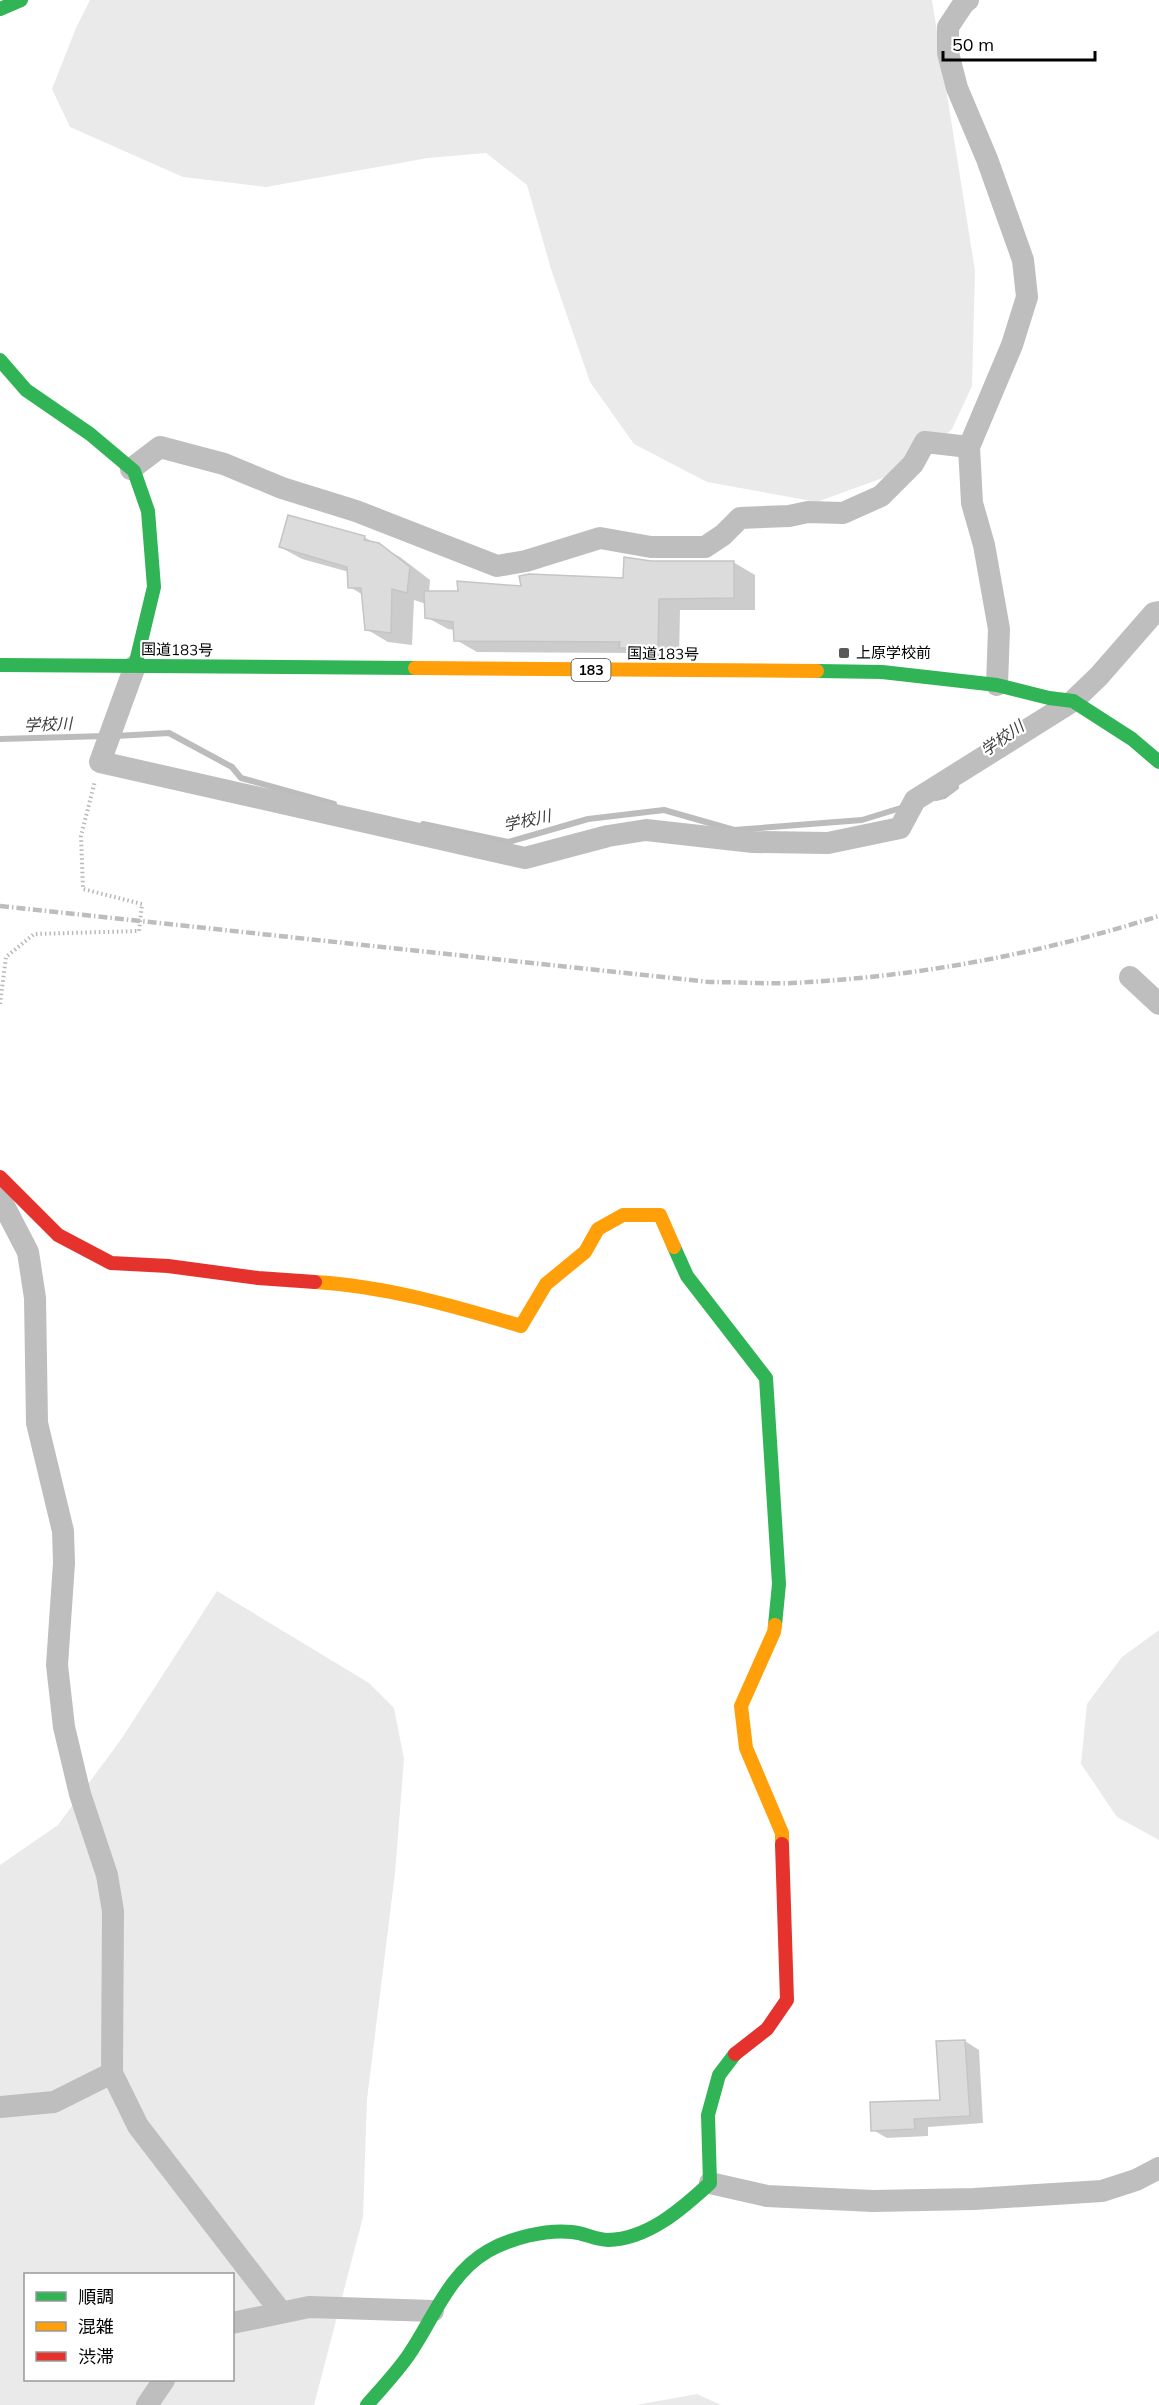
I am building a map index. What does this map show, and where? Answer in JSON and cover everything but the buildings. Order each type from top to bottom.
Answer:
[{"type":"main road","points":[[0,9],[21,0]]},
{"type":"main road","points":[[0,360],[26,390],[90,434],[134,471],[148,511],[154,587],[135,666]]},
{"type":"main road","name":"国道183号","points":[[0,665],[882,672],[998,685],[1049,698],[1073,701],[1132,739],[1159,762]]},
{"type":"main road","points":[[0,1177],[58,1235],[111,1263],[168,1266],[258,1278],[349,1284],[455,1306],[521,1326],[546,1284],[585,1252],[598,1229],[623,1215],[660,1215],[687,1276],[766,1378],[779,1584],[774,1632],[741,1706],[746,1748],[782,1833],[787,2000],[767,2029],[736,2052],[719,2075],[708,2115],[710,2183],[659,2223],[631,2236],[609,2240],[572,2232],[550,2234],[489,2250],[464,2271],[433,2311],[408,2355],[367,2405]]},
{"type":"street","points":[[968,0],[948,27],[948,52],[957,88],[987,159],[1023,260],[1027,297],[1012,345],[969,447],[972,503],[984,545],[999,629],[998,685]]},
{"type":"street","points":[[131,469],[160,447],[182,452],[224,464],[282,488],[356,511],[497,566],[526,561],[600,538],[651,547],[705,548],[723,535],[740,518],[789,516],[808,512],[843,513],[881,496],[913,464],[925,442],[969,447]]},
{"type":"street","points":[[135,666],[100,762],[525,858],[608,836],[646,830],[753,842],[828,843],[900,828],[915,800],[1073,701],[1099,676],[1154,613],[1159,612]]},
{"type":"street","points":[[1130,976],[1159,1004]]},
{"type":"street","points":[[0,1198],[28,1252],[35,1298],[37,1424],[63,1531],[64,1563],[57,1665],[64,1727],[80,1794],[107,1875],[113,1911],[112,2073],[138,2126],[281,2312]]},
{"type":"street","points":[[0,2107],[54,2102],[112,2073]]},
{"type":"street","points":[[710,2183],[767,2196],[873,2201],[974,2199],[1102,2191],[1136,2180],[1159,2168]]},
{"type":"street","points":[[234,2322],[309,2307],[433,2311]]},
{"type":"street","points":[[147,2405],[163,2381]]},
{"type":"path","points":[[0,1004],[6,957],[34,934],[139,931],[142,904],[83,889],[81,836],[100,762]]},
{"type":"shaded area","points":[[90,0],[932,0],[975,271],[972,386],[952,429],[907,469],[817,502],[707,482],[634,444],[590,382],[551,269],[527,185],[486,153],[428,158],[266,187],[183,177],[70,127],[52,89],[76,28]]},
{"type":"shaded area","points":[[217,1591],[369,1683],[394,1708],[404,1759],[395,1873],[367,2099],[363,2217],[314,2405],[0,2405],[0,1865],[58,1825],[122,1738]]},
{"type":"shaded area","points":[[1159,1630],[1159,1840],[1117,1817],[1081,1764],[1087,1704],[1122,1657]]},
{"type":"shaded area","points":[[697,2394],[721,2405],[636,2405]]},
{"type":"waterway","name":"学校川","points":[[116,736],[169,733],[232,767],[241,778],[334,804]]},
{"type":"waterway","name":"学校川","points":[[0,739],[105,736]]},
{"type":"waterway","name":"学校川","points":[[936,798],[944,796],[956,787]]},
{"type":"waterway","name":"学校川","points":[[423,824],[508,842],[588,819],[664,810],[734,830],[862,820],[904,807]]},
{"type":"railway","points":[[0,906],[709,982],[772,983],[854,979],[942,968],[1073,941],[1159,916]]},
{"type":"traffic: fast","points":[[0,9],[21,0]]},
{"type":"traffic: fast","points":[[0,360],[26,390],[90,434],[134,471],[148,511],[154,587],[135,666]]},
{"type":"traffic: fast","points":[[0,665],[415,668]]},
{"type":"traffic: fast","points":[[817,671],[882,672],[997,685],[1049,698],[1073,701],[1132,739],[1159,762]]},
{"type":"traffic: fast","points":[[674,1247],[687,1276],[766,1378],[779,1584],[775,1625]]},
{"type":"traffic: fast","points":[[367,2405],[408,2356],[442,2299],[462,2272],[488,2251],[518,2238],[540,2233],[562,2231],[608,2240],[637,2234],[664,2221],[710,2183],[708,2115],[719,2075],[735,2054]]},
{"type":"traffic: slow","points":[[415,668],[817,671]]},
{"type":"traffic: slow","points":[[315,1282],[393,1292],[521,1326],[546,1284],[585,1252],[598,1229],[623,1215],[660,1215],[674,1247]]},
{"type":"traffic: slow","points":[[775,1625],[741,1706],[746,1748],[782,1833],[782,1844]]},
{"type":"traffic: jam","points":[[0,1177],[58,1235],[111,1263],[168,1266],[258,1278],[315,1282]]},
{"type":"traffic: jam","points":[[735,2054],[767,2029],[787,2000],[782,1844]]},
{"type":"place","name":"上原学校前","points":[[844,653]]}]
